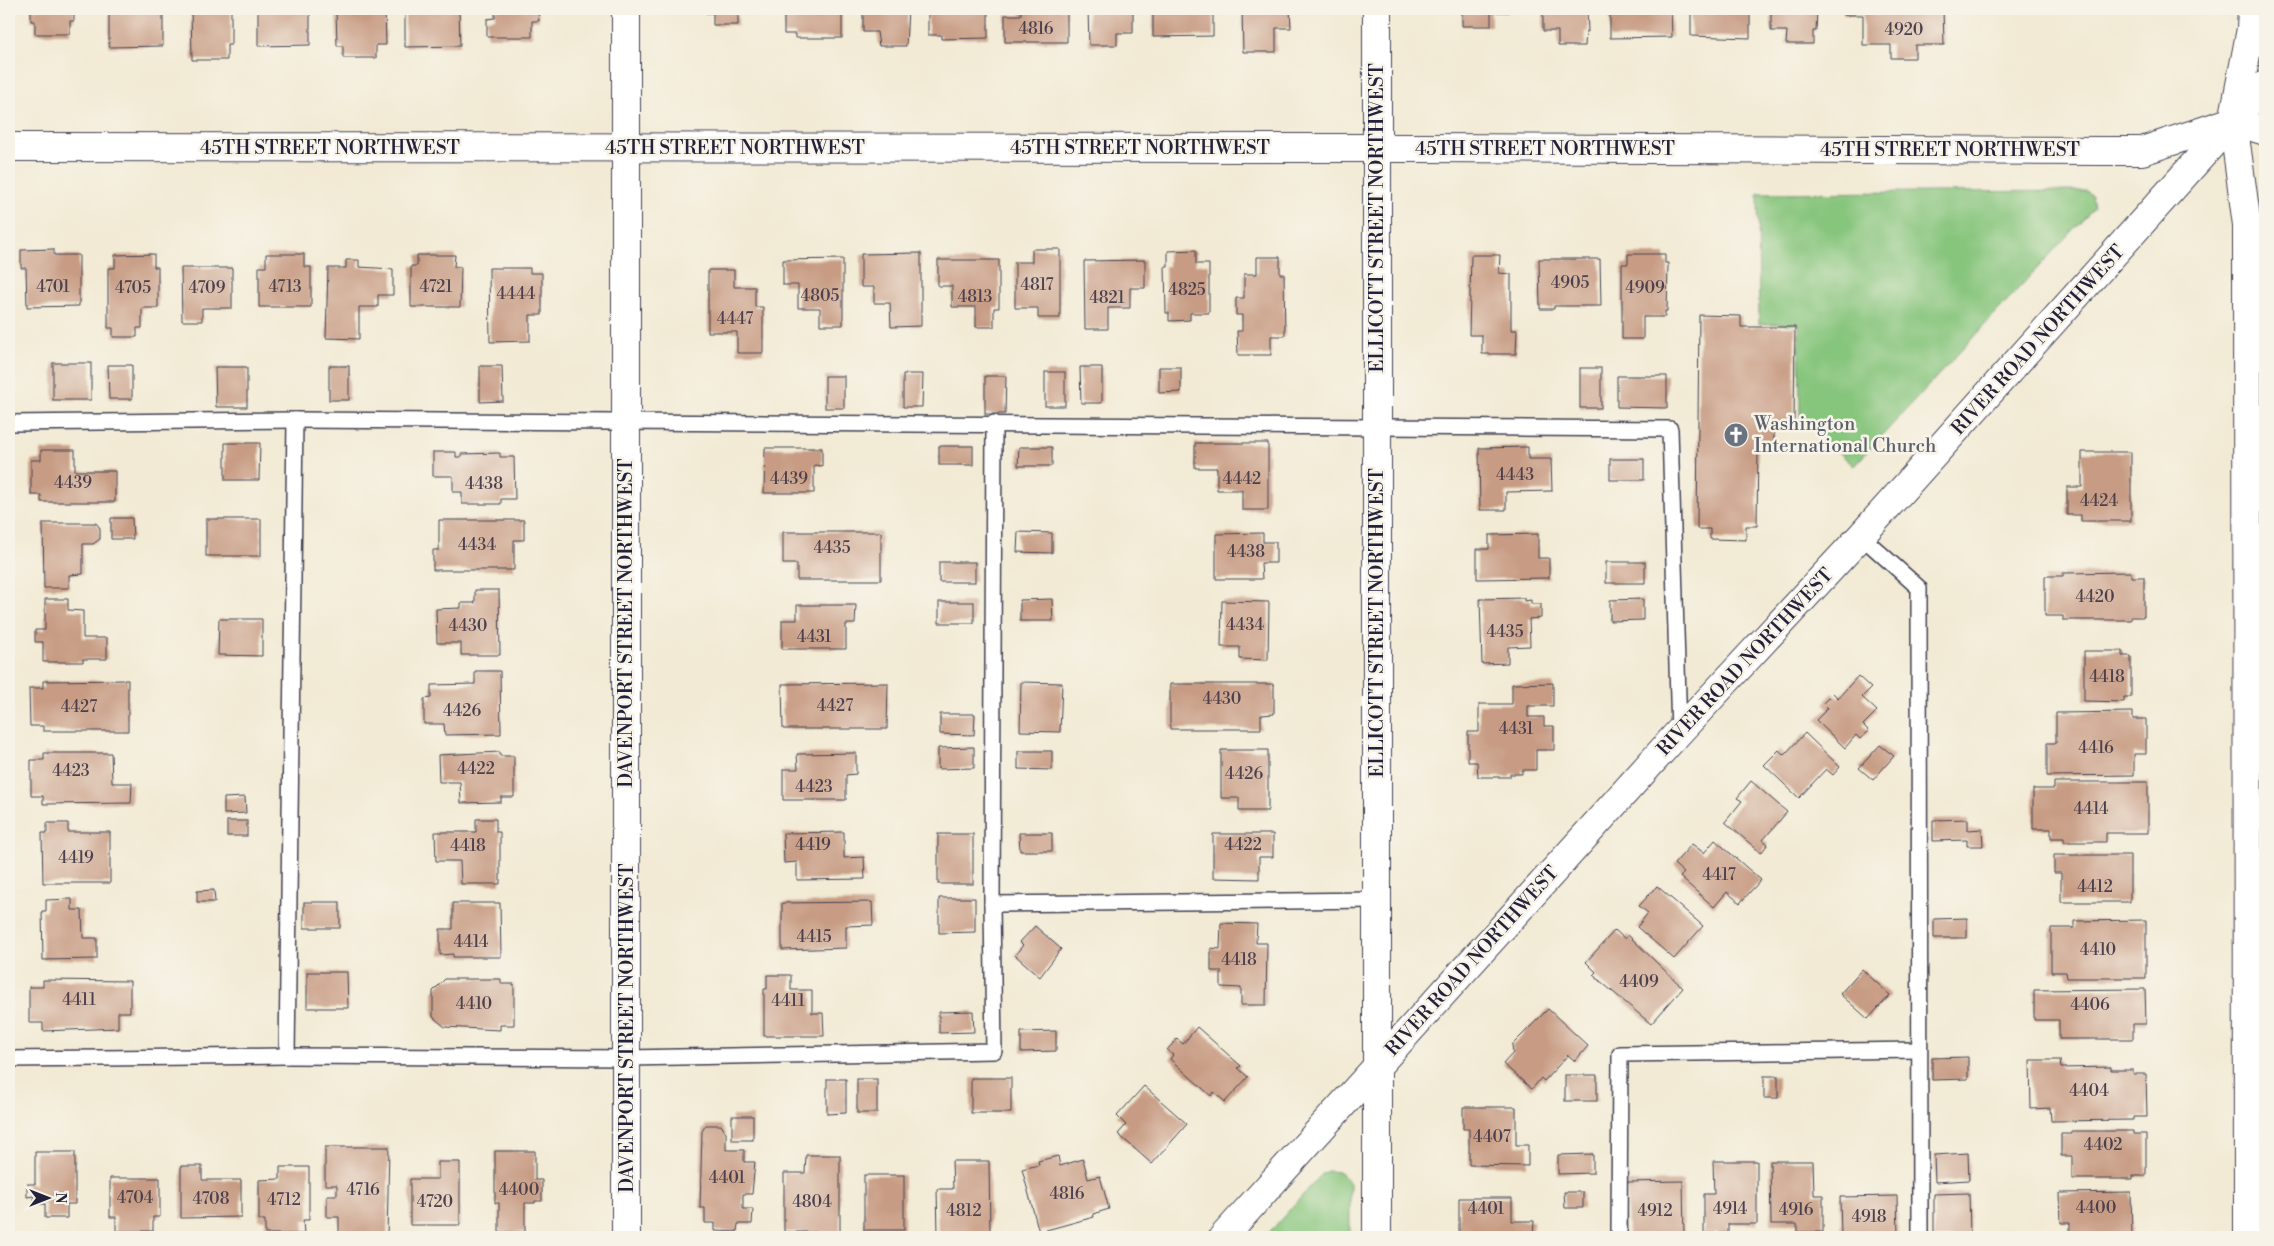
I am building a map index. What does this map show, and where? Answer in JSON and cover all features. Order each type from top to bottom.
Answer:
[{"type":"street","name":"DAVENPORT STREET NORTHWEST","points":[[626,9],[625,423],[628,1058],[626,1237]]},
{"type":"street","name":"ELLICOTT STREET NORTHWEST","points":[[1377,9],[1377,1237]]},
{"type":"street","points":[[2248,1237],[2247,225],[2233,121],[2251,29],[2252,9]]},
{"type":"street","name":"RIVER ROAD NORTHWEST","points":[[1224,1237],[1679,732],[1861,536],[2265,85]]},
{"type":"street","name":"45TH STREET NORTHWEST","points":[[9,147],[2142,150],[2233,121]]},
{"type":"street","points":[[2233,121],[2265,131]]},
{"type":"lane","points":[[287,1056],[295,420]]},
{"type":"lane","points":[[9,423],[295,420],[625,423],[994,423],[1670,429],[1679,732]]},
{"type":"lane","points":[[9,1059],[287,1056],[628,1058],[994,1051],[992,904],[994,423]]},
{"type":"lane","points":[[1861,536],[1919,588],[1918,1050],[1920,1237]]},
{"type":"lane","points":[[992,904],[1376,900]]},
{"type":"lane","points":[[1619,1237],[1620,1054],[1918,1050]]},
{"type":"green space","points":[[2086,191],[2092,195],[2094,207],[1854,466],[1800,417],[1799,324],[1759,324],[1758,193]]},
{"type":"green space","points":[[1328,1171],[1340,1172],[1350,1183],[1350,1237],[1265,1237],[1322,1174]]},
{"type":"building","points":[[31,9],[74,9],[74,21],[70,21],[70,34],[35,34],[35,21],[31,21]]},
{"type":"building","points":[[109,9],[163,9],[163,46],[109,47]]},
{"type":"building","points":[[191,9],[231,9],[231,45],[227,45],[227,60],[192,60]]},
{"type":"building","points":[[258,9],[310,9],[310,45],[258,46]]},
{"type":"building","points":[[336,9],[385,9],[386,45],[376,45],[376,58],[343,58],[343,46],[337,46]]},
{"type":"building","points":[[405,9],[459,9],[460,46],[405,47]]},
{"type":"building","points":[[495,9],[538,9],[539,21],[532,21],[532,37],[487,37],[487,19],[495,18]]},
{"type":"building","points":[[705,9],[755,9],[755,13],[738,13],[738,25],[713,25],[713,13],[705,13]]},
{"type":"building","points":[[784,9],[842,9],[842,38],[795,38],[795,34],[784,34]]},
{"type":"building","points":[[863,9],[908,9],[906,46],[879,46],[877,32],[863,32]]},
{"type":"building","points":[[928,9],[988,9],[988,38],[941,39],[941,35],[928,35]]},
{"type":"building","points":[[1021,9],[1067,9],[1067,42],[1005,42],[1005,15],[1021,15]]},
{"type":"building","points":[[1088,9],[1133,9],[1133,33],[1117,33],[1117,45],[1089,45]]},
{"type":"building","points":[[1153,9],[1213,9],[1213,36],[1153,37]]},
{"type":"building","points":[[1242,9],[1290,9],[1291,28],[1276,28],[1276,52],[1243,52]]},
{"type":"building","points":[[1462,9],[1510,9],[1510,12],[1491,12],[1491,26],[1462,26]]},
{"type":"building","points":[[1543,9],[1587,9],[1588,32],[1586,31],[1585,46],[1558,46],[1558,31],[1543,31]]},
{"type":"building","points":[[1610,9],[1671,9],[1672,37],[1610,38]]},
{"type":"building","points":[[1691,9],[1750,9],[1750,38],[1691,36]]},
{"type":"building","points":[[1771,9],[1817,9],[1816,31],[1813,31],[1813,44],[1786,44],[1787,31],[1771,31]]},
{"type":"building","points":[[1843,9],[1943,9],[1944,45],[1915,45],[1915,58],[1891,58],[1891,45],[1863,45],[1863,15],[1843,15]]},
{"type":"building","points":[[54,249],[54,255],[79,255],[79,306],[27,307],[26,268],[21,268],[21,250]]},
{"type":"building","points":[[1032,249],[1060,249],[1060,318],[1038,318],[1038,308],[1015,308],[1015,262],[1032,262]]},
{"type":"building","points":[[1196,250],[1196,264],[1209,264],[1209,313],[1190,313],[1190,320],[1169,321],[1169,313],[1166,313],[1165,266],[1168,266],[1168,251]]},
{"type":"building","points":[[921,253],[921,326],[891,327],[890,303],[874,303],[874,287],[861,287],[861,254]]},
{"type":"building","points":[[154,254],[154,267],[158,267],[158,308],[142,308],[142,328],[137,328],[137,337],[113,337],[113,328],[108,328],[108,268],[115,268],[115,255]]},
{"type":"building","points":[[266,254],[304,254],[304,267],[311,267],[311,307],[259,307],[259,267],[266,267]]},
{"type":"building","points":[[1628,254],[1665,254],[1665,263],[1668,263],[1667,311],[1665,311],[1665,317],[1643,317],[1643,339],[1622,339],[1622,264],[1628,264]]},
{"type":"building","points":[[417,255],[455,255],[454,267],[461,267],[460,307],[411,307],[411,266],[417,266]]},
{"type":"building","points":[[1471,255],[1500,255],[1499,273],[1511,274],[1511,330],[1517,330],[1516,354],[1482,354],[1482,335],[1469,335]]},
{"type":"building","points":[[1257,257],[1280,257],[1280,274],[1284,274],[1285,336],[1271,336],[1271,355],[1238,355],[1237,331],[1242,331],[1242,315],[1236,315],[1236,298],[1244,298],[1244,274],[1257,274]]},
{"type":"building","points":[[843,259],[843,325],[820,325],[820,308],[798,308],[798,285],[783,285],[783,260]]},
{"type":"building","points":[[1539,259],[1600,259],[1601,306],[1554,306],[1554,309],[1540,309]]},
{"type":"building","points":[[346,260],[359,260],[359,267],[393,269],[393,295],[378,295],[378,307],[359,307],[359,339],[326,338],[328,268],[346,268]]},
{"type":"building","points":[[938,260],[999,260],[999,308],[994,308],[994,327],[976,327],[976,307],[952,307],[952,286],[938,286]]},
{"type":"building","points":[[1145,260],[1145,288],[1130,288],[1130,308],[1108,308],[1108,329],[1085,329],[1084,261]]},
{"type":"building","points":[[181,268],[232,268],[232,308],[202,308],[202,321],[182,321]]},
{"type":"building","points":[[489,268],[530,268],[530,273],[542,273],[542,315],[530,315],[530,341],[490,342]]},
{"type":"building","points":[[708,270],[734,270],[734,287],[755,287],[755,307],[763,307],[763,353],[737,353],[737,332],[708,332]]},
{"type":"building","name":"Washington International Church","points":[[1699,315],[1741,316],[1741,327],[1795,327],[1794,423],[1774,423],[1774,447],[1758,447],[1757,526],[1746,526],[1746,540],[1710,539],[1710,529],[1697,529]]},
{"type":"building","points":[[53,363],[91,363],[91,400],[53,400]]},
{"type":"building","points":[[108,365],[132,365],[132,399],[109,399]]},
{"type":"building","points":[[329,366],[349,366],[349,400],[329,400]]},
{"type":"building","points":[[480,366],[502,366],[503,401],[480,402]]},
{"type":"building","points":[[215,367],[247,367],[247,407],[216,407]]},
{"type":"building","points":[[1080,367],[1102,367],[1102,403],[1081,403]]},
{"type":"building","points":[[1159,367],[1181,367],[1181,392],[1159,393]]},
{"type":"building","points":[[1580,368],[1601,368],[1601,408],[1580,408]]},
{"type":"building","points":[[1045,372],[1065,372],[1065,406],[1045,406]]},
{"type":"building","points":[[903,374],[923,374],[922,407],[903,407]]},
{"type":"building","points":[[825,376],[844,376],[844,408],[825,408]]},
{"type":"building","points":[[985,376],[1006,376],[1005,414],[985,414]]},
{"type":"building","points":[[1617,376],[1667,376],[1667,408],[1617,407]]},
{"type":"building","points":[[225,443],[260,443],[259,480],[225,480]]},
{"type":"building","points":[[1195,443],[1268,443],[1268,510],[1242,510],[1242,490],[1217,490],[1217,468],[1195,468]]},
{"type":"building","points":[[939,446],[973,446],[973,465],[939,465]]},
{"type":"building","points":[[1019,447],[1052,447],[1052,466],[1018,466]]},
{"type":"building","points":[[1528,447],[1528,459],[1551,459],[1552,491],[1506,492],[1506,510],[1480,510],[1479,448]]},
{"type":"building","points":[[765,448],[822,448],[822,466],[814,465],[814,493],[764,493]]},
{"type":"building","points":[[41,450],[75,450],[75,471],[115,471],[115,502],[41,502],[41,495],[31,495],[31,460],[41,460]]},
{"type":"building","points":[[433,452],[456,452],[456,457],[461,457],[461,454],[500,453],[500,457],[514,457],[515,499],[501,499],[501,504],[462,504],[462,492],[453,492],[453,476],[433,476]]},
{"type":"building","points":[[2082,452],[2131,452],[2131,521],[2081,521],[2081,515],[2067,515],[2067,487],[2082,487]]},
{"type":"building","points":[[1610,459],[1644,459],[1644,480],[1610,480]]},
{"type":"building","points":[[111,518],[132,518],[133,539],[111,539]]},
{"type":"building","points":[[206,519],[261,519],[261,556],[206,556]]},
{"type":"building","points":[[439,520],[524,520],[524,540],[514,540],[514,570],[433,570],[433,550],[439,550]]},
{"type":"building","points":[[43,523],[96,523],[100,528],[100,539],[93,544],[83,544],[83,574],[69,575],[69,588],[44,588]]},
{"type":"building","points":[[783,532],[881,532],[881,580],[797,580],[797,564],[783,564]]},
{"type":"building","points":[[1018,532],[1052,533],[1052,553],[1017,552]]},
{"type":"building","points":[[1263,533],[1263,542],[1276,542],[1276,563],[1261,563],[1262,579],[1216,579],[1216,534]]},
{"type":"building","points":[[1538,534],[1538,558],[1549,558],[1549,578],[1477,579],[1477,549],[1489,549],[1489,535]]},
{"type":"building","points":[[939,562],[975,562],[975,582],[939,582]]},
{"type":"building","points":[[1606,562],[1645,562],[1645,583],[1606,583]]},
{"type":"building","points":[[2131,572],[2131,577],[2144,577],[2144,617],[2131,617],[2131,620],[2063,620],[2063,616],[2045,616],[2045,576],[2063,576],[2063,573]]},
{"type":"building","points":[[475,590],[499,590],[500,655],[461,655],[461,643],[437,643],[436,609],[461,608],[461,603],[475,603]]},
{"type":"building","points":[[1524,598],[1524,601],[1531,600],[1531,604],[1541,604],[1541,618],[1529,619],[1530,646],[1508,647],[1508,663],[1482,664],[1480,599]]},
{"type":"building","points":[[45,599],[68,599],[68,610],[83,611],[83,638],[107,638],[107,659],[83,659],[83,662],[43,662],[43,642],[35,642],[35,630],[45,630]]},
{"type":"building","points":[[1052,599],[1053,621],[1020,621],[1020,600]]},
{"type":"building","points":[[1643,599],[1643,620],[1610,621],[1610,600]]},
{"type":"building","points":[[1222,601],[1269,602],[1268,660],[1240,659],[1240,647],[1221,647]]},
{"type":"building","points":[[939,602],[974,602],[974,623],[939,623]]},
{"type":"building","points":[[797,605],[856,605],[855,624],[846,624],[846,649],[782,649],[782,620],[797,620]]},
{"type":"building","points":[[219,619],[262,619],[262,656],[218,655]]},
{"type":"building","points":[[2084,651],[2123,651],[2123,656],[2131,656],[2131,697],[2124,697],[2124,702],[2084,701]]},
{"type":"building","points":[[475,671],[500,671],[501,734],[445,735],[444,724],[424,724],[424,699],[431,698],[431,685],[475,684]]},
{"type":"building","points":[[1858,676],[1871,688],[1862,697],[1877,711],[1863,725],[1869,731],[1860,739],[1856,735],[1845,748],[1816,720],[1828,708],[1823,703],[1833,693],[1838,698]]},
{"type":"building","points":[[128,680],[128,731],[43,731],[43,726],[30,726],[29,688],[43,688],[43,681]]},
{"type":"building","points":[[1021,682],[1062,683],[1060,732],[1020,731]]},
{"type":"building","points":[[888,683],[887,729],[783,729],[782,684]]},
{"type":"building","points":[[1553,683],[1553,706],[1528,706],[1528,717],[1544,717],[1544,726],[1554,726],[1554,750],[1536,750],[1536,770],[1522,770],[1522,774],[1510,774],[1510,777],[1478,777],[1477,762],[1468,762],[1468,732],[1479,732],[1479,704],[1512,704],[1512,684]]},
{"type":"building","points":[[1170,684],[1274,684],[1274,714],[1261,715],[1261,729],[1170,729]]},
{"type":"building","points":[[2133,712],[2133,719],[2146,719],[2146,754],[2134,754],[2134,775],[2047,776],[2047,743],[2056,743],[2056,713]]},
{"type":"building","points":[[940,714],[975,714],[974,735],[940,734]]},
{"type":"building","points":[[1805,733],[1840,767],[1833,775],[1826,769],[1799,798],[1764,765],[1779,750],[1784,755]]},
{"type":"building","points":[[1880,745],[1894,756],[1873,780],[1859,768]]},
{"type":"building","points":[[974,747],[974,768],[938,769],[938,748]]},
{"type":"building","points":[[1221,750],[1268,750],[1268,811],[1239,811],[1239,798],[1221,798]]},
{"type":"building","points":[[1018,751],[1052,751],[1052,770],[1018,769]]},
{"type":"building","points":[[500,752],[500,756],[514,756],[514,797],[501,797],[501,802],[461,803],[460,782],[439,782],[438,755]]},
{"type":"building","points":[[44,753],[111,753],[112,783],[132,783],[131,803],[43,804],[43,796],[31,796],[31,760],[44,760]]},
{"type":"building","points":[[856,753],[856,774],[846,775],[846,800],[783,800],[783,769],[798,769],[797,754]]},
{"type":"building","points":[[1751,781],[1787,812],[1763,840],[1768,844],[1761,853],[1725,822],[1742,801],[1737,798]]},
{"type":"building","points":[[2054,782],[2148,782],[2148,833],[2106,833],[2106,842],[2064,842],[2064,838],[2051,838],[2051,829],[2033,829],[2033,789],[2054,789]]},
{"type":"building","points":[[245,797],[246,813],[224,814],[224,798]]},
{"type":"building","points":[[476,819],[496,819],[496,832],[500,832],[500,884],[461,884],[460,861],[436,861],[435,832],[476,832]]},
{"type":"building","points":[[1968,819],[1968,830],[1982,829],[1983,846],[1967,846],[1967,840],[1933,841],[1933,820]]},
{"type":"building","points":[[227,821],[247,821],[247,836],[227,836]]},
{"type":"building","points":[[47,823],[68,823],[68,832],[110,832],[110,883],[43,883],[42,833],[47,833]]},
{"type":"building","points":[[844,832],[844,858],[864,857],[865,879],[797,880],[797,862],[784,863],[783,833]]},
{"type":"building","points":[[1019,833],[1052,833],[1052,851],[1020,851]]},
{"type":"building","points":[[938,834],[973,834],[973,884],[938,884]]},
{"type":"building","points":[[1213,834],[1273,834],[1273,857],[1259,857],[1259,879],[1213,878]]},
{"type":"building","points":[[1715,840],[1761,880],[1740,903],[1727,892],[1714,907],[1680,877],[1684,873],[1674,864],[1692,844],[1704,853]]},
{"type":"building","points":[[2054,855],[2130,855],[2130,902],[2061,902],[2061,873],[2054,873]]},
{"type":"building","points":[[1657,886],[1703,926],[1674,959],[1637,927],[1648,913],[1639,906]]},
{"type":"building","points":[[214,890],[215,902],[197,902],[197,891]]},
{"type":"building","points":[[939,898],[975,898],[975,932],[939,933]]},
{"type":"building","points":[[72,899],[72,910],[82,910],[83,938],[97,938],[97,959],[43,960],[42,911],[46,911],[46,900]]},
{"type":"building","points":[[304,902],[340,902],[340,928],[304,928]]},
{"type":"building","points":[[872,902],[873,925],[846,926],[846,948],[782,950],[782,903]]},
{"type":"building","points":[[453,903],[500,903],[501,957],[453,957],[453,954],[440,955],[440,929],[453,929]]},
{"type":"building","points":[[1967,918],[1967,938],[1934,938],[1934,919]]},
{"type":"building","points":[[2146,920],[2146,978],[2067,978],[2066,972],[2051,972],[2051,928],[2074,928],[2074,921]]},
{"type":"building","points":[[1221,923],[1257,924],[1256,943],[1267,943],[1266,1005],[1241,1005],[1241,988],[1221,987],[1221,971],[1211,971],[1211,948],[1220,949]]},
{"type":"building","points":[[1035,926],[1061,949],[1040,977],[1015,955],[1023,945],[1020,942]]},
{"type":"building","points":[[1615,930],[1625,939],[1628,935],[1683,988],[1651,1024],[1593,975],[1596,972],[1586,962]]},
{"type":"building","points":[[1862,969],[1890,995],[1868,1019],[1840,994]]},
{"type":"building","points":[[307,972],[347,972],[348,1008],[307,1008]]},
{"type":"building","points":[[767,975],[791,975],[791,990],[812,990],[812,1013],[823,1013],[824,1036],[764,1036],[764,989],[767,989]]},
{"type":"building","points":[[445,979],[501,979],[501,984],[514,984],[514,1025],[500,1025],[500,1030],[445,1027],[433,1017],[433,991]]},
{"type":"building","points":[[43,980],[130,981],[130,1012],[118,1012],[118,1028],[43,1031],[43,1023],[29,1023],[29,987],[43,987]]},
{"type":"building","points":[[2145,989],[2146,1024],[2133,1024],[2133,1039],[2059,1039],[2059,1020],[2034,1020],[2034,990]]},
{"type":"building","points":[[1548,1009],[1588,1046],[1575,1061],[1568,1055],[1544,1081],[1541,1078],[1532,1089],[1503,1064],[1513,1053],[1512,1045]]},
{"type":"building","points":[[973,1011],[974,1032],[939,1033],[939,1012]]},
{"type":"building","points":[[1197,1027],[1241,1066],[1238,1068],[1248,1077],[1225,1102],[1214,1092],[1211,1096],[1170,1059],[1173,1055],[1167,1050],[1177,1039],[1183,1044]]},
{"type":"building","points":[[1056,1031],[1056,1051],[1021,1052],[1021,1032]]},
{"type":"building","points":[[1968,1057],[1968,1079],[1932,1080],[1932,1058]]},
{"type":"building","points":[[2030,1060],[2060,1060],[2061,1068],[2111,1067],[2111,1070],[2133,1070],[2133,1074],[2146,1074],[2147,1117],[2133,1117],[2133,1120],[2051,1121],[2050,1108],[2031,1109]]},
{"type":"building","points":[[1565,1075],[1597,1075],[1597,1101],[1565,1101]]},
{"type":"building","points":[[1764,1076],[1778,1076],[1778,1098],[1764,1098]]},
{"type":"building","points":[[971,1078],[1011,1078],[1011,1113],[971,1113]]},
{"type":"building","points":[[827,1079],[846,1079],[846,1113],[827,1114]]},
{"type":"building","points":[[857,1079],[877,1079],[877,1113],[857,1113]]},
{"type":"building","points":[[1144,1086],[1187,1124],[1152,1164],[1118,1134],[1126,1125],[1117,1116]]},
{"type":"building","points":[[1463,1107],[1516,1107],[1516,1145],[1528,1145],[1528,1166],[1469,1165],[1469,1129],[1463,1129]]},
{"type":"building","points":[[732,1116],[753,1116],[753,1140],[732,1140]]},
{"type":"building","points":[[706,1125],[721,1125],[726,1133],[726,1150],[744,1150],[744,1162],[755,1162],[752,1194],[743,1194],[743,1209],[753,1209],[752,1224],[738,1224],[737,1232],[715,1231],[715,1223],[705,1223],[705,1208],[700,1208],[702,1131]]},
{"type":"building","points":[[2072,1131],[2133,1131],[2133,1134],[2146,1134],[2146,1176],[2133,1176],[2133,1179],[2072,1179],[2072,1156],[2061,1156],[2061,1134],[2072,1134]]},
{"type":"building","points":[[325,1147],[389,1147],[387,1237],[339,1237],[339,1217],[327,1217],[327,1195],[337,1195],[337,1185],[325,1185]]},
{"type":"building","points":[[495,1151],[535,1151],[535,1180],[542,1180],[542,1201],[525,1203],[525,1232],[499,1232],[499,1203],[495,1203]]},
{"type":"building","points":[[35,1152],[75,1152],[75,1204],[67,1204],[67,1218],[45,1218],[45,1204],[34,1204],[34,1196],[27,1197],[27,1184],[35,1184]]},
{"type":"building","points":[[1968,1153],[1969,1180],[1935,1182],[1934,1155]]},
{"type":"building","points":[[1593,1154],[1593,1173],[1558,1174],[1558,1155]]},
{"type":"building","points":[[806,1155],[840,1155],[840,1232],[784,1232],[784,1173],[805,1173]]},
{"type":"building","points":[[1058,1156],[1060,1166],[1083,1159],[1088,1179],[1100,1176],[1109,1209],[1093,1214],[1094,1217],[1039,1232],[1022,1169],[1039,1165],[1038,1161]]},
{"type":"building","points":[[952,1161],[989,1161],[990,1233],[938,1234],[937,1189],[953,1189]]},
{"type":"building","points":[[1713,1161],[1757,1161],[1757,1224],[1728,1224],[1728,1233],[1704,1233],[1704,1194],[1714,1194]]},
{"type":"building","points":[[1770,1161],[1813,1161],[1814,1195],[1823,1195],[1823,1232],[1797,1232],[1797,1224],[1771,1224]]},
{"type":"building","points":[[438,1162],[460,1162],[460,1225],[410,1225],[410,1179],[438,1179]]},
{"type":"building","points":[[181,1166],[202,1166],[202,1180],[241,1180],[241,1217],[181,1218]]},
{"type":"building","points":[[280,1167],[309,1167],[309,1220],[303,1220],[304,1234],[265,1234],[265,1220],[259,1220],[259,1180],[280,1179]]},
{"type":"building","points":[[864,1175],[904,1175],[904,1230],[864,1230]]},
{"type":"building","points":[[110,1178],[160,1178],[160,1217],[153,1217],[153,1231],[116,1231],[116,1217],[110,1217]]},
{"type":"building","points":[[1683,1181],[1684,1237],[1628,1237],[1627,1182]]},
{"type":"building","points":[[1564,1192],[1583,1192],[1583,1208],[1565,1208]]},
{"type":"building","points":[[2131,1192],[2132,1237],[2070,1237],[2070,1223],[2061,1223],[2060,1193]]},
{"type":"building","points":[[1969,1193],[1970,1237],[1934,1237],[1934,1194]]},
{"type":"building","points":[[1897,1196],[1898,1237],[1841,1237],[1840,1197]]},
{"type":"building","points":[[1459,1198],[1512,1198],[1512,1221],[1534,1221],[1533,1237],[1459,1237]]},
{"type":"place","name":"Washington International Church","points":[[1736,435]]}]
